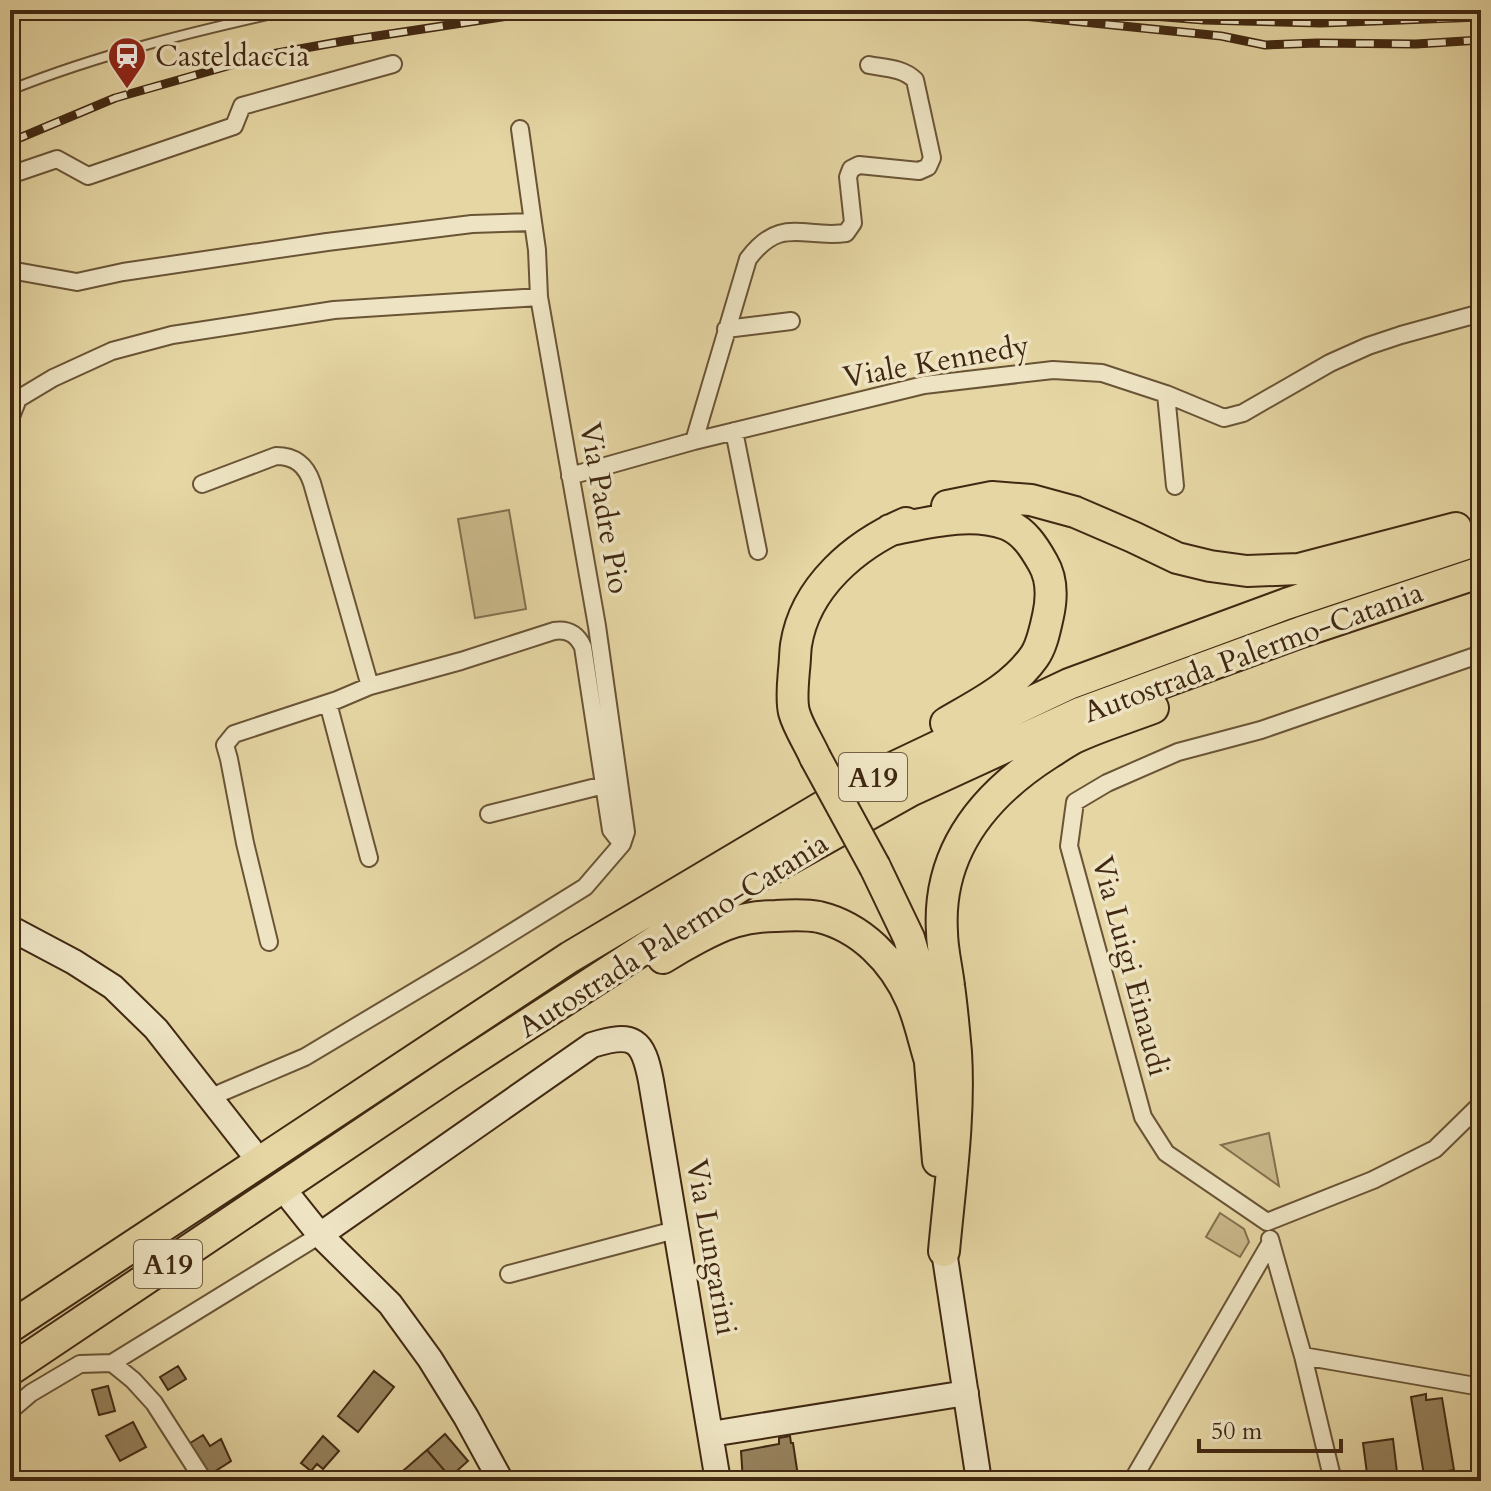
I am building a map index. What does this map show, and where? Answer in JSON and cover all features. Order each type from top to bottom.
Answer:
[{"type":"highway","points":[[944,1251],[924,989],[909,938],[794,712],[796,643],[807,610],[826,581],[852,554],[890,530],[948,505],[992,497],[1031,500],[1075,512],[1177,558],[1247,571],[1299,569],[1481,522]]},
{"type":"highway","points":[[318,1122],[396,1059],[561,947],[859,767],[932,731],[1002,690],[1035,656],[1045,629],[1051,601],[1050,587],[1049,574],[1026,537],[1007,524],[982,519],[954,518],[890,530]]},
{"type":"highway","name":"Autostrada Palermo-Catania","points":[[10,1327],[570,957],[869,779],[1069,684],[1286,604],[1481,539]]},
{"type":"highway","name":"Autostrada Palermo-Catania","points":[[10,1370],[448,1076],[739,887],[912,790],[1082,712],[1301,632],[1481,572]]},
{"type":"highway","points":[[944,1251],[957,1111],[956,1054],[942,931],[943,899],[948,871],[977,815],[1027,768],[1073,738],[1306,649],[1481,589]]},
{"type":"highway","points":[[448,1076],[597,999],[679,948],[733,922],[794,915],[818,917],[847,927],[873,945],[897,975],[911,1000],[931,1064]]},
{"type":"street","points":[[10,175],[57,159],[88,176],[234,126],[242,106],[393,64]]},
{"type":"street","points":[[694,441],[748,259],[759,245],[773,236],[795,230],[835,235],[846,233],[853,223],[848,177],[851,169],[859,165],[919,171],[928,167],[932,158],[915,80],[898,70],[869,65]]},
{"type":"street","name":"Via Padre Pio","points":[[520,129],[537,250],[539,297],[597,626],[622,798],[626,832],[622,844]]},
{"type":"street","points":[[10,270],[77,282],[123,272],[313,244],[472,224],[533,222]]},
{"type":"street","points":[[10,419],[18,399],[53,378],[112,351],[172,335],[334,310],[539,297]]},
{"type":"street","name":"Viale Kennedy","points":[[570,476],[694,441],[924,385],[1053,370],[1102,373],[1166,394],[1224,418],[1243,413],[1330,363],[1368,346],[1481,313]]},
{"type":"street","points":[[726,329],[791,321]]},
{"type":"street","points":[[1166,394],[1175,486]]},
{"type":"street","points":[[734,431],[758,551]]},
{"type":"street","points":[[202,484],[276,456],[286,456],[303,466],[312,483],[370,686]]},
{"type":"street","points":[[211,1097],[305,1057],[469,959],[585,887],[622,844],[611,830],[583,647],[575,635],[568,631],[554,631],[370,686],[234,734],[225,745],[269,942]]},
{"type":"street","name":"Via Luigi Einaudi","points":[[1267,1222],[1166,1153],[1143,1117],[1069,846],[1075,802],[1107,783],[1178,752],[1261,730],[1481,654]]},
{"type":"street","points":[[328,703],[369,858]]},
{"type":"street","points":[[489,814],[604,785]]},
{"type":"street","points":[[10,928],[113,987],[156,1029],[250,1149]]},
{"type":"street","name":"Via Lungarini","points":[[320,1235],[592,1045],[623,1038],[640,1045],[647,1057],[718,1481]]},
{"type":"street","points":[[1333,1481],[1267,1222],[1373,1180],[1435,1149],[1481,1104]]},
{"type":"street","points":[[292,1200],[320,1235],[398,1315],[466,1417],[501,1481]]},
{"type":"street","points":[[509,1274],[675,1230]]},
{"type":"street","points":[[10,1411],[31,1393],[80,1364],[112,1363],[320,1235]]},
{"type":"street","points":[[1132,1481],[1271,1242]]},
{"type":"street","points":[[944,1251],[979,1481]]},
{"type":"street","points":[[1303,1356],[1481,1387]]},
{"type":"street","points":[[112,1363],[154,1403],[204,1481]]},
{"type":"street","points":[[711,1434],[966,1393]]},
{"type":"lane","points":[[10,90],[121,52],[290,10]]},
{"type":"shaded area","points":[[509,510],[526,609],[475,618],[458,519]]},
{"type":"shaded area","points":[[1269,1133],[1279,1186],[1221,1145]]},
{"type":"shaded area","points":[[1220,1213],[1244,1229],[1249,1242],[1240,1257],[1206,1237]]},
{"type":"building","points":[[178,1366],[186,1379],[168,1390],[160,1377]]},
{"type":"building","points":[[374,1371],[394,1387],[358,1432],[338,1416]]},
{"type":"building","points":[[108,1386],[115,1411],[99,1415],[92,1390]]},
{"type":"building","points":[[1426,1394],[1426,1400],[1442,1398],[1454,1470],[1424,1475],[1411,1397]]},
{"type":"building","points":[[133,1422],[146,1447],[120,1461],[106,1436]]},
{"type":"building","points":[[445,1434],[468,1461],[450,1477],[427,1450]]},
{"type":"building","points":[[203,1435],[210,1446],[221,1439],[231,1461],[206,1477],[187,1445]]},
{"type":"building","points":[[323,1436],[339,1451],[323,1469],[317,1464],[311,1471],[301,1463]]},
{"type":"building","points":[[790,1436],[798,1476],[743,1481],[741,1451],[779,1444],[779,1438]]},
{"type":"building","points":[[1393,1439],[1398,1481],[1368,1481],[1363,1443]]},
{"type":"building","points":[[427,1450],[450,1477],[446,1481],[414,1481],[404,1470]]},
{"type":"building","points":[[404,1470],[414,1481],[391,1481]]},
{"type":"building","points":[[1454,1470],[1456,1481],[1425,1481],[1424,1475]]},
{"type":"railway","points":[[10,142],[115,98],[266,55],[508,16],[597,10]]},
{"type":"railway","points":[[926,10],[1024,16],[1221,36],[1265,45],[1416,44],[1481,40]]},
{"type":"railway","points":[[1113,13],[1204,20],[1321,23],[1481,17]]},
{"type":"place","name":"Casteldaccia","points":[[127,90]]}]
